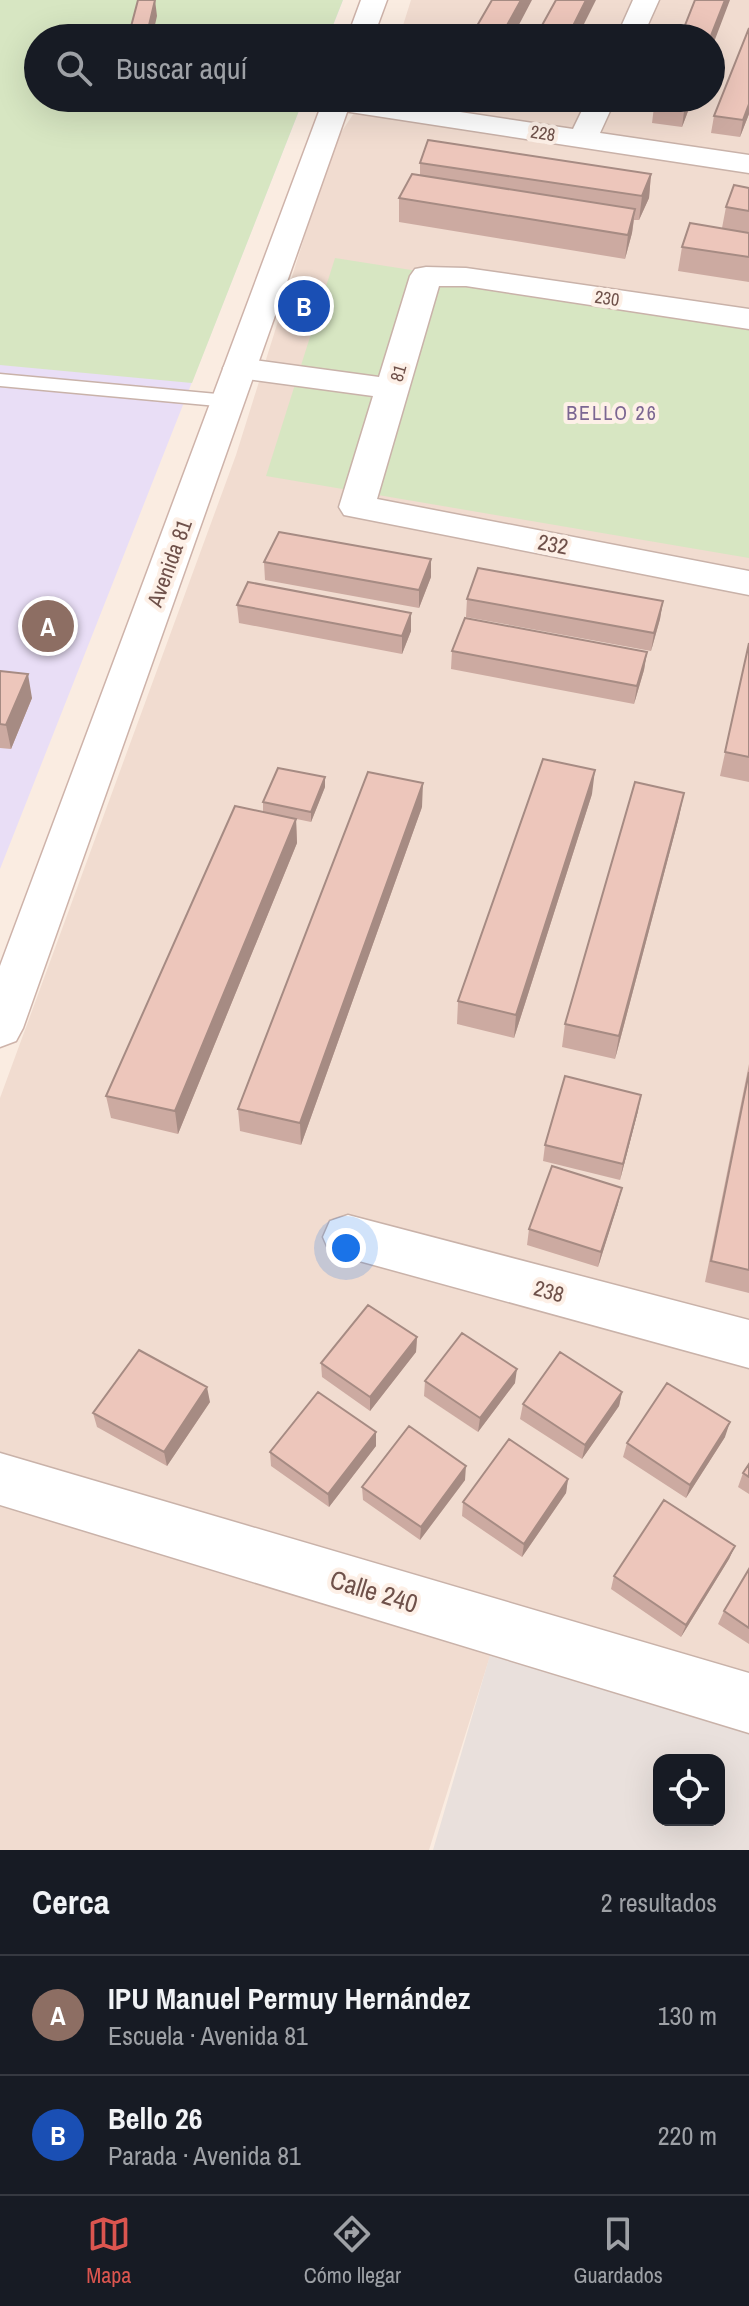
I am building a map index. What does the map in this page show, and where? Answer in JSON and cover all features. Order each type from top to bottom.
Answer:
[{"type":"street","points":[[365,24],[374,0]]},
{"type":"street","points":[[635,24],[646,0]]},
{"type":"street","name":"Avenida 81","points":[[0,1028],[333,112]]},
{"type":"street","name":"228","points":[[413,112],[749,164]]},
{"type":"street","points":[[583,139],[596,112]]},
{"type":"street","name":"81","points":[[357,507],[426,276],[466,277]]},
{"type":"street","name":"230","points":[[466,277],[749,319]]},
{"type":"street","points":[[234,385],[393,389]]},
{"type":"street","name":"232","points":[[357,507],[749,583]]},
{"type":"street","name":"238","points":[[348,1237],[749,1344]]},
{"type":"street","name":"Calle 240","points":[[0,1479],[749,1703]]},
{"type":"lane","points":[[0,380],[234,385]]},
{"type":"shaded area","points":[[0,0],[343,0],[334,24],[24,24],[24,112],[298,112],[0,869]]},
{"type":"shaded area","name":"BELLO 26","points":[[411,0],[749,0],[749,1683],[503,1615],[429,1850],[0,1850],[0,1098],[236,455],[334,143],[355,112],[725,112],[725,24],[403,24]]},
{"type":"shaded area","points":[[495,1638],[749,1720],[749,1850],[433,1850]]},
{"type":"green space","points":[[0,0],[343,0],[334,24],[24,24],[24,112],[298,112],[192,383],[0,365]]},
{"type":"green space","points":[[335,258],[749,323],[749,558],[266,476]]},
{"type":"building","points":[[138,0],[155,0],[149,24],[132,24]]},
{"type":"building","points":[[492,0],[521,0],[508,24],[478,24]]},
{"type":"building","points":[[556,0],[586,0],[574,24],[543,24]]},
{"type":"building","points":[[695,0],[725,0],[716,24],[686,24]]},
{"type":"building","points":[[749,28],[749,104],[743,120],[714,116],[716,112],[725,112],[725,88]]},
{"type":"building","points":[[428,140],[651,174],[642,196],[420,163]]},
{"type":"building","points":[[412,174],[635,209],[628,235],[399,198]]},
{"type":"building","points":[[734,185],[749,188],[749,211],[726,207]]},
{"type":"building","points":[[690,223],[749,233],[749,257],[682,247]]},
{"type":"building","points":[[279,532],[431,559],[419,590],[264,562]]},
{"type":"building","points":[[478,568],[663,601],[654,633],[467,599]]},
{"type":"building","points":[[248,582],[411,613],[402,636],[237,605]]},
{"type":"building","points":[[465,618],[647,652],[637,686],[452,651]]},
{"type":"building","points":[[749,643],[749,757],[725,752]]},
{"type":"building","points":[[0,671],[28,674],[6,725],[0,724]]},
{"type":"building","points":[[543,759],[595,770],[516,1015],[458,1001]]},
{"type":"building","points":[[278,768],[325,777],[311,812],[263,802]]},
{"type":"building","points":[[368,772],[423,783],[300,1123],[238,1109]]},
{"type":"building","points":[[635,782],[684,793],[619,1036],[565,1024]]},
{"type":"building","points":[[235,806],[296,819],[175,1111],[106,1096]]},
{"type":"building","points":[[749,1072],[749,1270],[711,1261]]},
{"type":"building","points":[[565,1076],[641,1095],[623,1164],[545,1145]]},
{"type":"building","points":[[552,1166],[622,1188],[601,1252],[529,1229]]},
{"type":"building","points":[[368,1305],[417,1337],[370,1397],[321,1363]]},
{"type":"building","points":[[462,1333],[517,1369],[480,1418],[425,1381]]},
{"type":"building","points":[[139,1350],[207,1387],[164,1452],[93,1413]]},
{"type":"building","points":[[560,1352],[622,1392],[585,1445],[523,1404]]},
{"type":"building","points":[[667,1383],[730,1422],[690,1485],[627,1443]]},
{"type":"building","points":[[318,1392],[376,1432],[328,1494],[270,1452]]},
{"type":"building","points":[[409,1426],[466,1466],[421,1527],[362,1487]]},
{"type":"building","points":[[509,1439],[568,1479],[524,1544],[463,1502]]},
{"type":"building","points":[[664,1500],[735,1546],[686,1625],[614,1576]]},
{"type":"building","points":[[749,1569],[749,1628],[724,1611]]},
{"type":"place","name":"Bello 26","points":[[304,306]]},
{"type":"place","name":"IPU Manuel Permuy Hernández","points":[[48,626]]},
{"type":"district","name":"BELLO 26","points":[[612,412]]}]
